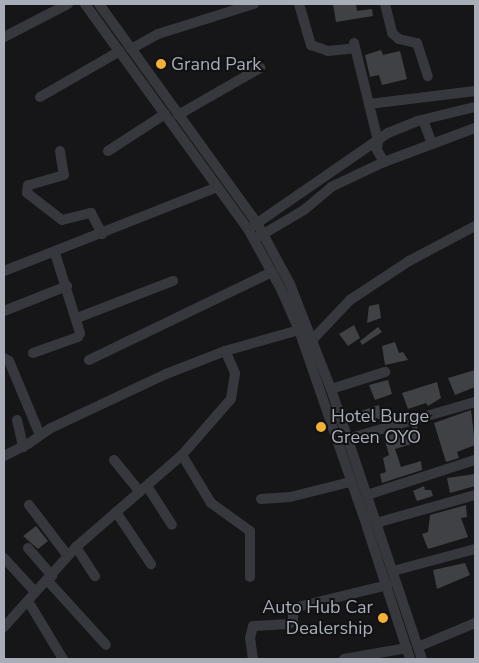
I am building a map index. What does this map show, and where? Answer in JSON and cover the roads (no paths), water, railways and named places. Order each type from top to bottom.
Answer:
[{"type":"street","points":[[4,36],[68,4]]},
{"type":"street","points":[[85,4],[217,187],[252,226]]},
{"type":"street","points":[[99,4],[178,115],[290,284],[331,388],[347,439],[420,646],[422,659]]},
{"type":"street","points":[[131,49],[158,34],[254,4]]},
{"type":"street","points":[[299,4],[311,45],[328,51],[354,45],[380,152]]},
{"type":"street","points":[[385,4],[392,33],[399,39],[417,43],[428,76]]},
{"type":"street","points":[[40,96],[120,51]]},
{"type":"street","points":[[178,115],[260,68]]},
{"type":"street","points":[[369,104],[475,91]]},
{"type":"street","points":[[252,226],[380,152],[428,132],[475,107]]},
{"type":"street","points":[[108,151],[165,114]]},
{"type":"street","points":[[259,237],[304,210],[331,187],[380,152],[388,133],[475,128]]},
{"type":"street","points":[[60,151],[64,175],[28,185],[27,192],[62,220],[91,213],[102,234]]},
{"type":"street","points":[[4,271],[56,253],[217,187]]},
{"type":"street","points":[[313,339],[350,300],[409,261],[475,226]]},
{"type":"street","points":[[259,237],[272,272],[299,330],[387,585],[410,659]]},
{"type":"street","points":[[33,353],[78,337],[76,318],[56,253]]},
{"type":"street","points":[[89,360],[272,272]]},
{"type":"street","points":[[76,318],[173,281]]},
{"type":"street","points":[[4,311],[67,286]]},
{"type":"street","points":[[4,456],[23,447],[40,435],[166,374],[225,351],[299,330]]},
{"type":"street","points":[[4,627],[76,547],[182,455],[231,398],[235,373],[225,351]]},
{"type":"street","points":[[4,358],[9,361],[40,435]]},
{"type":"street","points":[[331,388],[385,372]]},
{"type":"street","points":[[347,439],[475,402]]},
{"type":"street","points":[[17,420],[23,447]]},
{"type":"street","points":[[182,455],[211,502],[250,531],[250,577]]},
{"type":"street","points":[[114,460],[143,489],[172,525]]},
{"type":"street","points":[[367,495],[475,460]]},
{"type":"street","points":[[261,499],[290,497],[350,482]]},
{"type":"street","points":[[376,523],[475,495]]},
{"type":"street","points":[[29,505],[68,556]]},
{"type":"street","points":[[116,512],[151,564]]},
{"type":"street","points":[[76,547],[95,576]]},
{"type":"street","points":[[28,548],[50,578],[106,645]]},
{"type":"street","points":[[393,571],[475,549]]},
{"type":"street","points":[[4,558],[35,592]]},
{"type":"street","points":[[253,659],[250,638],[253,626],[289,624],[293,622],[294,608],[387,585]]},
{"type":"street","points":[[28,600],[63,659]]},
{"type":"street","points":[[420,646],[475,623]]},
{"type":"street","points":[[344,659],[407,648]]},
{"type":"place","name":"Grand Park","points":[[161,64]]},
{"type":"place","name":"Hotel Burge Green OYO","points":[[321,427]]},
{"type":"place","name":"Auto Hub Car Dealership","points":[[383,618]]}]
